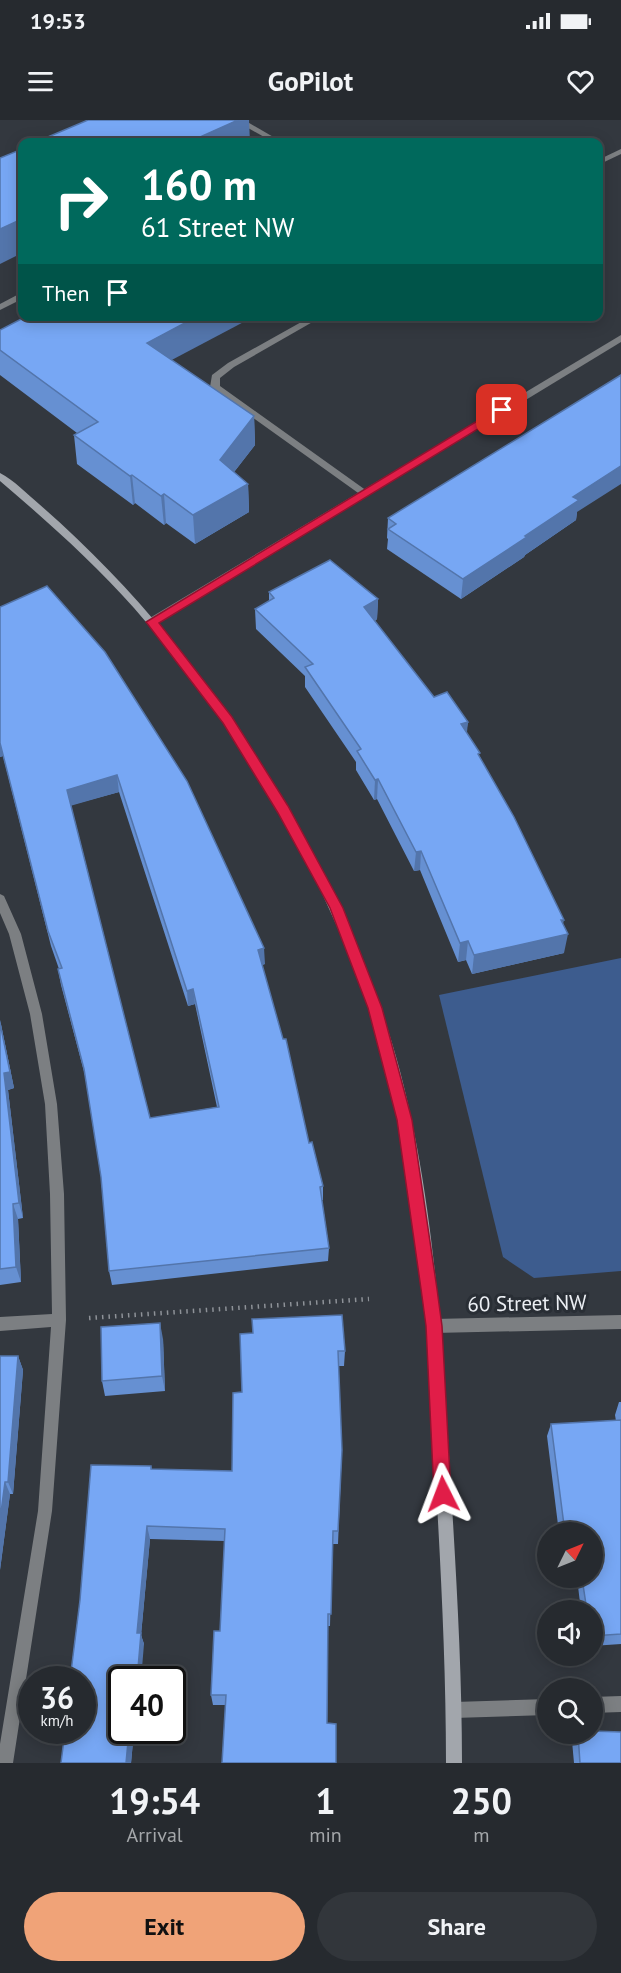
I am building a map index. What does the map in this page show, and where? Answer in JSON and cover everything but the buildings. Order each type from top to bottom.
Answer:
[{"type":"street","points":[[238,120],[271,138]]},
{"type":"street","points":[[603,161],[621,151]]},
{"type":"street","points":[[0,307],[18,298]]},
{"type":"street","points":[[310,321],[231,365],[215,377],[215,387],[364,493]]},
{"type":"street","points":[[152,622],[621,338]]},
{"type":"street","points":[[0,476],[83,549],[152,622],[227,720],[283,810],[336,908],[375,1008],[405,1120],[434,1326],[454,1710],[454,1763]]},
{"type":"street","points":[[0,899],[15,934],[36,1014],[51,1104],[57,1194],[59,1320],[45,1511],[6,1763]]},
{"type":"street","points":[[0,1324],[59,1320]]},
{"type":"street","name":"60 Street NW","points":[[434,1326],[621,1322]]},
{"type":"street","points":[[603,1705],[621,1704]]},
{"type":"street","points":[[454,1710],[537,1707]]},
{"type":"path","points":[[59,1320],[369,1299]]},
{"type":"shaded area","points":[[621,958],[621,1271],[534,1278],[503,1257],[439,995]]},
{"type":"route","points":[[443,1494],[434,1326],[429,1289],[405,1120],[375,1008],[336,908],[283,810],[227,720],[152,622],[502,410]]}]
